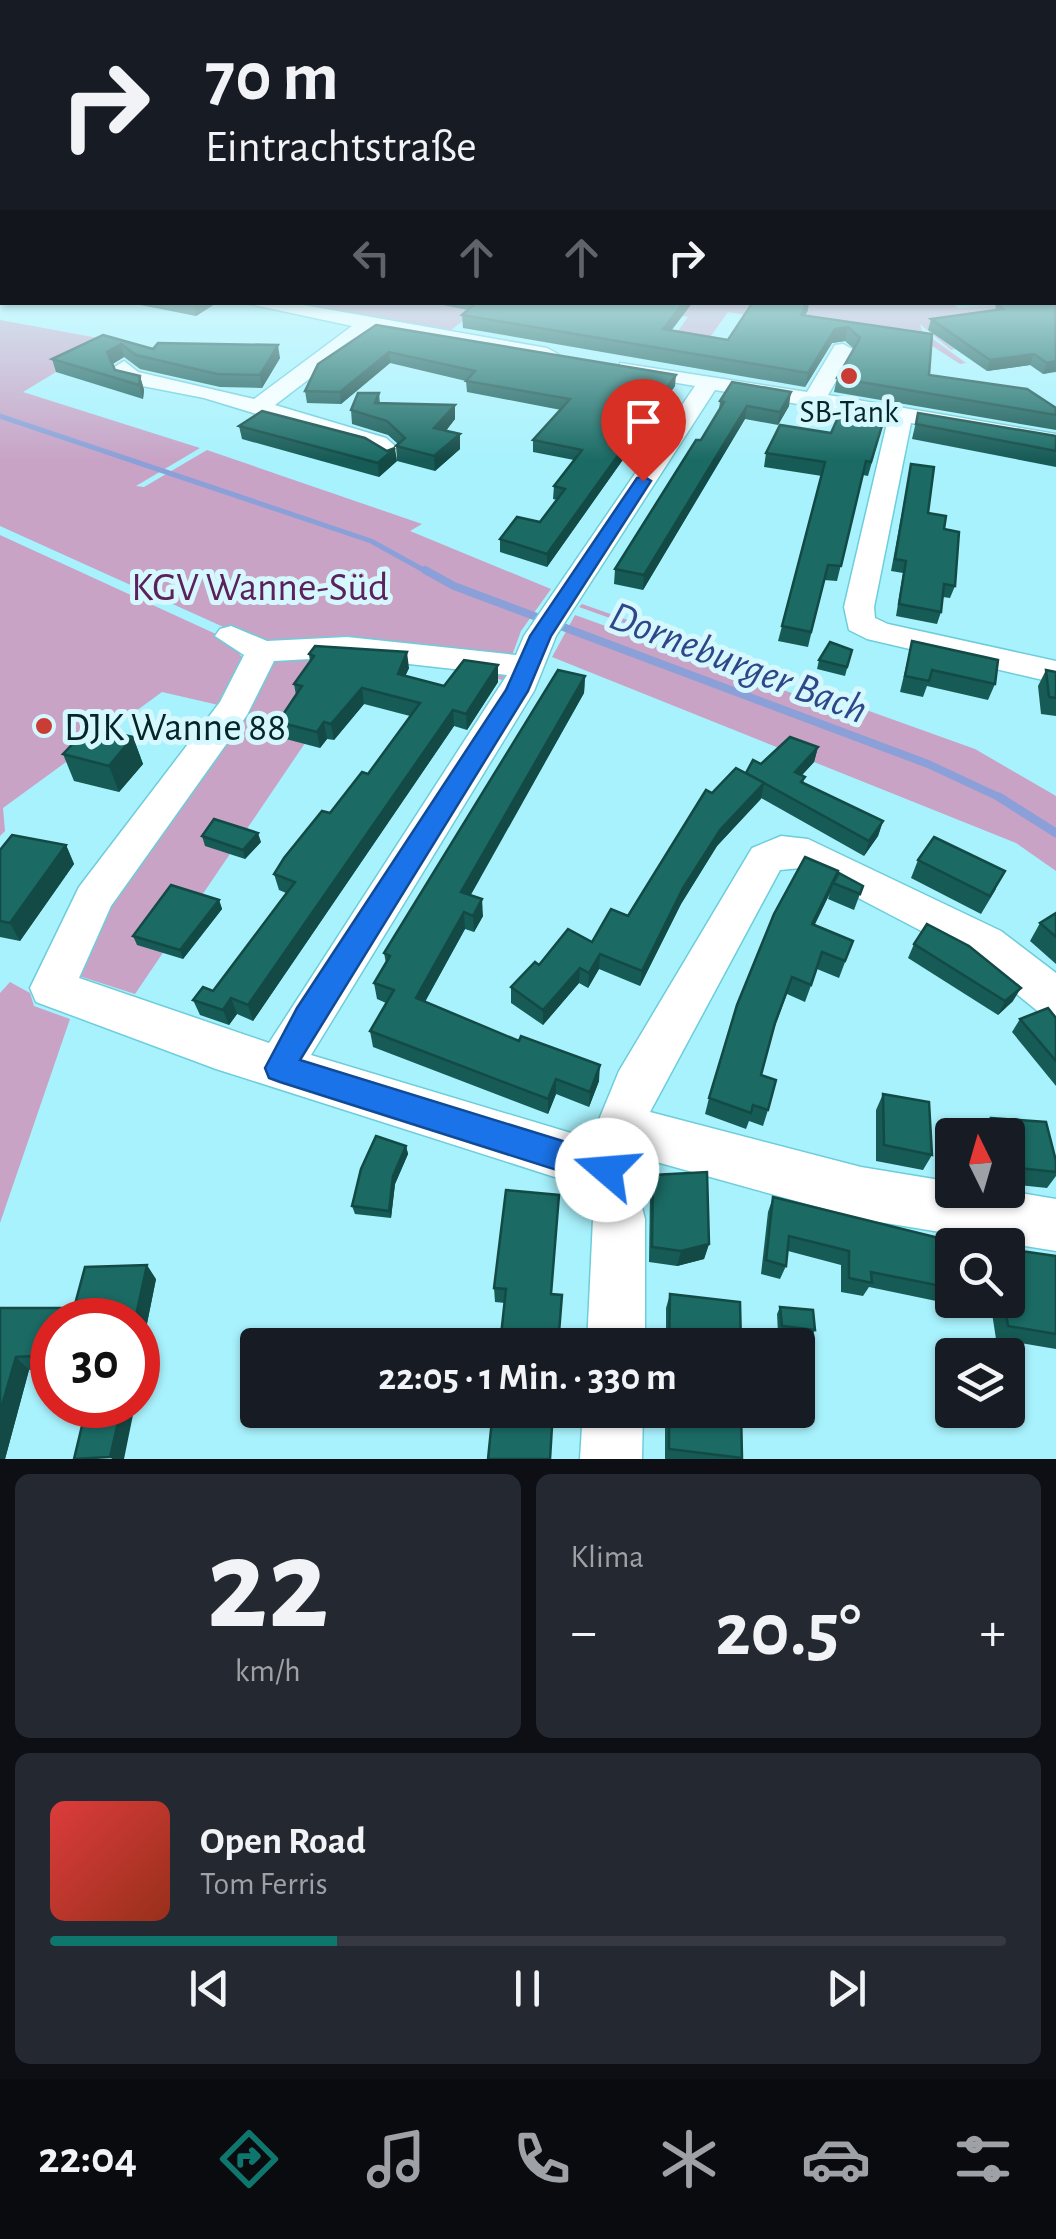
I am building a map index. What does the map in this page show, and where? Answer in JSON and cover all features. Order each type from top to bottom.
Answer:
[{"type":"street","points":[[369,323],[567,358]]},
{"type":"street","points":[[258,408],[369,323]]},
{"type":"street","points":[[822,388],[843,350]]},
{"type":"street","points":[[602,364],[709,382],[822,388],[870,399],[901,415],[1056,442]]},
{"type":"street","points":[[124,368],[130,377],[258,408],[377,443],[390,452]]},
{"type":"street","points":[[280,1068],[543,636],[709,382]]},
{"type":"street","points":[[901,415],[859,607],[860,623],[878,632],[1056,672]]},
{"type":"street","points":[[543,636],[360,648],[247,643],[235,707],[104,883],[52,988],[280,1068],[613,1149],[1056,1225]]},
{"type":"street","points":[[616,1328],[619,1219],[613,1149],[636,1087],[766,859],[781,851],[808,854],[986,944],[1056,999]]},
{"type":"street","points":[[611,1459],[612,1428]]},
{"type":"green space","points":[[0,323],[17,323],[109,340],[23,392],[200,448],[136,486],[144,487],[207,450],[422,524],[410,531],[551,589],[521,631],[510,661],[250,639],[0,526]]},
{"type":"green space","points":[[410,323],[460,323],[451,330]]},
{"type":"green space","points":[[684,323],[720,323],[703,347],[670,342]]},
{"type":"green space","points":[[801,323],[962,323],[930,331],[955,349],[951,350],[920,324],[922,331],[966,363],[960,364],[926,342]]},
{"type":"green space","points":[[0,535],[229,640],[244,660],[227,707],[162,692],[3,808],[5,831],[0,836]]},
{"type":"green space","points":[[582,604],[799,680],[791,683],[579,607]]},
{"type":"green space","points":[[575,615],[800,696],[805,688],[975,749],[1056,796],[1056,871],[1016,843],[552,657]]},
{"type":"green space","name":"KGV Wanne-Süd","points":[[286,652],[507,668],[503,680],[430,665],[362,659],[135,994],[79,976],[76,955],[258,670]]},
{"type":"green space","points":[[10,982],[30,993],[34,1006],[70,1019],[0,1223],[0,993]]},
{"type":"building","points":[[510,323],[668,323],[663,329],[728,340],[739,323],[857,323],[932,334],[929,375],[1027,389],[1056,408],[1056,415],[837,378],[860,338],[848,327],[835,329],[808,373]]},
{"type":"building","points":[[937,323],[1055,323],[1056,361],[1047,363],[1034,354],[990,360]]},
{"type":"building","points":[[376,325],[676,375],[547,554],[500,539],[517,517],[540,522],[565,489],[554,486],[582,450],[533,440],[570,399],[466,381],[475,371],[389,352],[340,392],[305,391],[318,364]]},
{"type":"building","points":[[103,335],[153,349],[158,343],[278,345],[260,375],[217,374],[136,355],[121,344],[107,352],[115,370],[140,376],[139,385],[52,359]]},
{"type":"building","points":[[732,382],[791,392],[780,412],[747,406],[644,575],[615,569],[696,440],[701,440]]},
{"type":"building","points":[[358,393],[379,393],[375,403],[455,405],[434,428],[460,434],[434,456],[396,446],[405,438],[387,421],[351,410]]},
{"type":"building","points":[[845,402],[887,409],[871,462],[866,461],[841,566],[828,565],[811,632],[782,626],[825,462],[766,453],[780,425],[831,433]]},
{"type":"building","points":[[262,411],[365,438],[387,451],[395,448],[378,463],[239,426]]},
{"type":"building","points":[[918,413],[1056,436],[1056,451],[916,424]]},
{"type":"building","points":[[911,464],[934,467],[928,513],[946,516],[944,529],[959,532],[955,586],[944,584],[941,612],[899,604],[906,561],[895,559]]},
{"type":"building","points":[[912,641],[998,660],[995,684],[932,670],[929,681],[905,676]]},
{"type":"building","points":[[830,642],[852,650],[847,667],[819,660]]},
{"type":"building","points":[[315,646],[407,652],[398,674],[444,686],[464,660],[498,665],[466,714],[453,710],[248,1005],[231,998],[223,1010],[193,1000],[203,987],[213,991],[295,882],[274,874],[284,858],[322,811],[330,813],[362,772],[368,774],[420,703],[362,688],[331,724],[324,722],[317,732],[278,722],[302,686],[294,684],[314,656],[309,654]]},
{"type":"building","points":[[558,670],[585,676],[461,892],[482,899],[473,916],[464,912],[416,998],[519,1041],[521,1036],[600,1065],[590,1092],[556,1079],[548,1099],[370,1031],[394,990],[374,983],[390,956],[384,953]]},
{"type":"building","points":[[1046,670],[1056,672],[1056,698],[1049,697]]},
{"type":"building","points":[[89,727],[133,737],[109,766],[63,754]]},
{"type":"building","points":[[790,737],[818,747],[795,772],[805,777],[801,782],[883,821],[869,841],[746,773],[753,760],[761,764]]},
{"type":"building","points":[[736,768],[764,783],[720,830],[683,888],[642,971],[600,954],[589,973],[580,968],[543,1010],[511,987],[535,962],[539,965],[568,929],[592,942],[611,909],[628,916],[706,790],[712,793]]},
{"type":"building","points":[[214,819],[258,833],[243,850],[202,836]]},
{"type":"building","points":[[12,835],[66,845],[10,923],[0,921],[0,850]]},
{"type":"building","points":[[934,837],[1005,871],[990,896],[918,860]]},
{"type":"building","points":[[805,857],[838,871],[812,924],[853,941],[845,961],[822,952],[811,985],[792,977],[761,1075],[776,1080],[768,1110],[753,1105],[751,1113],[709,1098],[737,1005],[774,914]]},
{"type":"building","points":[[839,873],[863,886],[860,894],[833,883]]},
{"type":"building","points":[[171,885],[219,900],[180,950],[133,936]]},
{"type":"building","points":[[1056,913],[1056,937],[1040,923]]},
{"type":"building","points":[[927,924],[969,946],[1021,988],[1005,1001],[914,944]]},
{"type":"building","points":[[1048,1008],[1056,1018],[1056,1061],[1020,1019]]},
{"type":"building","points":[[883,1094],[929,1102],[932,1155],[884,1145]]},
{"type":"building","points":[[1025,1120],[1046,1122],[1056,1172],[1025,1169]]},
{"type":"building","points":[[376,1136],[406,1146],[393,1176],[389,1211],[352,1206],[361,1169]]},
{"type":"building","points":[[707,1172],[709,1244],[681,1251],[652,1247],[653,1175]]},
{"type":"building","points":[[506,1190],[559,1195],[551,1294],[562,1295],[559,1328],[502,1328],[506,1289],[494,1288]]},
{"type":"building","points":[[773,1197],[935,1237],[935,1285],[871,1272],[872,1283],[849,1278],[849,1251],[789,1236],[786,1266],[766,1260]]},
{"type":"building","points":[[1025,1251],[1056,1256],[1056,1334],[1008,1326],[1007,1318],[1025,1318]]},
{"type":"building","points":[[147,1265],[140,1298],[77,1298],[85,1267]]},
{"type":"building","points":[[670,1294],[740,1302],[741,1328],[669,1328]]},
{"type":"building","points":[[780,1307],[813,1310],[815,1328],[782,1326]]},
{"type":"building","points":[[0,1308],[30,1308],[30,1356],[16,1357],[0,1412]]},
{"type":"building","points":[[81,1428],[117,1428],[110,1457],[74,1459]]},
{"type":"building","points":[[491,1428],[552,1428],[550,1459],[488,1459]]},
{"type":"building","points":[[669,1428],[741,1428],[742,1458],[669,1449]]},
{"type":"waterway","name":"Dorneburger Bach","points":[[0,416],[371,541],[429,573]]},
{"type":"waterway","name":"Dorneburger Bach","points":[[425,570],[454,586],[928,764],[1000,798]]},
{"type":"waterway","name":"Dorneburger Bach","points":[[1000,798],[1056,833]]},
{"type":"place","name":"SB-Tank","points":[[849,376]]},
{"type":"place","name":"DJK Wanne 88","points":[[44,726]]},
{"type":"route","points":[[607,1170],[280,1068],[307,1018],[517,691],[540,636],[643,481]]}]
